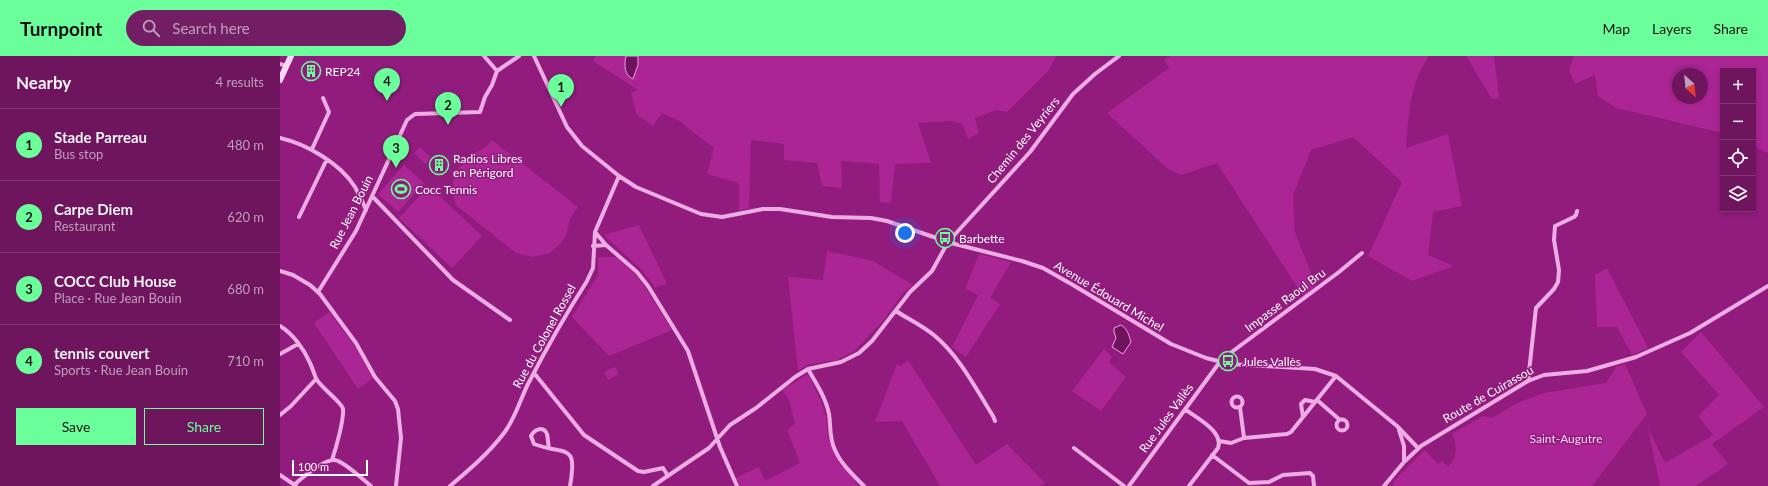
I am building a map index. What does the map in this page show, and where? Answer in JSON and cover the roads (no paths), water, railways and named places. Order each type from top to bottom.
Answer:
[{"type":"main road","points":[[280,80],[283,65],[291,56]]},
{"type":"street","points":[[484,56],[497,71],[519,56]]},
{"type":"street","name":"Avenue Édouard Michel","points":[[534,56],[566,127],[582,146],[619,176],[637,187],[701,214],[710,216],[722,217],[762,209],[780,209],[832,217],[871,218],[887,221],[948,242],[1022,261],[1043,268],[1074,284],[1171,344],[1219,363],[1315,369],[1336,376],[1398,426],[1418,448]]},
{"type":"street","name":"Chemin des Veyriers","points":[[808,369],[841,362],[859,352],[872,341],[910,292],[932,271],[948,242],[1030,152],[1078,89],[1119,56]]},
{"type":"street","name":"Rue Jean Bouin","points":[[318,292],[356,231],[407,120],[416,114],[478,113],[482,109],[485,97],[492,85],[497,71]]},
{"type":"street","points":[[312,149],[329,112],[323,98]]},
{"type":"street","points":[[280,138],[312,149],[327,160],[348,178],[355,187],[366,210]]},
{"type":"street","points":[[299,217],[327,160]]},
{"type":"street","name":"Rue du Colonel Rossel","points":[[450,486],[482,458],[505,432],[534,373],[593,268],[593,246],[595,232],[619,176]]},
{"type":"street","points":[[372,196],[453,280],[510,320]]},
{"type":"street","points":[[1528,381],[1536,308],[1554,289],[1558,282],[1559,270],[1554,240],[1555,226],[1574,217],[1577,211]]},
{"type":"street","points":[[595,232],[606,245],[637,272],[648,286],[688,352],[718,438],[737,486]]},
{"type":"street","points":[[593,246],[606,245]]},
{"type":"street","name":"Impasse Raoul Bru","points":[[1219,363],[1362,253]]},
{"type":"street","points":[[280,271],[293,276],[318,292],[356,343],[373,373],[391,394],[398,409],[401,438],[396,486]]},
{"type":"street","name":"Route de Cuirassou","points":[[1384,486],[1388,484],[1404,462],[1418,448],[1446,429],[1528,381],[1544,375],[1587,371],[1636,357],[1690,333],[1768,286]]},
{"type":"street","points":[[896,311],[934,336],[958,360],[995,421]]},
{"type":"street","points":[[280,326],[291,334],[310,361],[316,379],[330,396],[342,404],[344,408],[332,460]]},
{"type":"street","points":[[280,354],[298,344]]},
{"type":"street","name":"Rue Jules Vallès","points":[[1129,486],[1219,363]]},
{"type":"street","points":[[653,486],[709,448],[730,425],[760,405],[795,377],[808,369],[822,393],[828,412],[830,437],[835,450],[845,466],[864,486]]},
{"type":"street","points":[[534,373],[576,427],[587,438],[638,471],[650,472],[663,468],[668,476]]},
{"type":"street","points":[[1219,441],[1231,443],[1244,438],[1287,434],[1291,432],[1336,376]]},
{"type":"street","points":[[280,415],[291,406],[316,379]]},
{"type":"street","points":[[1303,417],[1301,404],[1305,400],[1316,401],[1340,420]]},
{"type":"street","points":[[1240,407],[1244,438]]},
{"type":"street","points":[[1185,409],[1215,432],[1219,441],[1218,448],[1191,485]]},
{"type":"street","points":[[1398,426],[1402,438],[1404,462]]},
{"type":"street","points":[[549,448],[547,434],[543,430],[538,429],[534,431],[531,436],[534,444],[549,448],[565,451],[572,458],[573,468],[570,486]]},
{"type":"street","points":[[1074,448],[1124,486]]},
{"type":"street","points":[[1212,456],[1249,484],[1253,485],[1269,482],[1283,475],[1304,473],[1312,474],[1314,486]]},
{"type":"street","points":[[280,475],[295,485],[322,464],[332,460],[338,461],[346,466],[371,486]]},
{"type":"place","name":"REP24","points":[[311,71]]},
{"type":"place","name":"tennis couvert","points":[[387,101]]},
{"type":"place","name":"Stade Parreau","points":[[561,107]]},
{"type":"place","name":"Carpe Diem","points":[[448,125]]},
{"type":"place","name":"Radios Libres en Périgord","points":[[439,165]]},
{"type":"place","name":"COCC Club House","points":[[396,168]]},
{"type":"place","name":"Cocc Tennis","points":[[401,189]]},
{"type":"place","name":"Barbette","points":[[945,238]]},
{"type":"place","name":"Jules Vallès","points":[[1228,361]]},
{"type":"park label","name":"Saint-Augutre","points":[[1566,438]]}]
